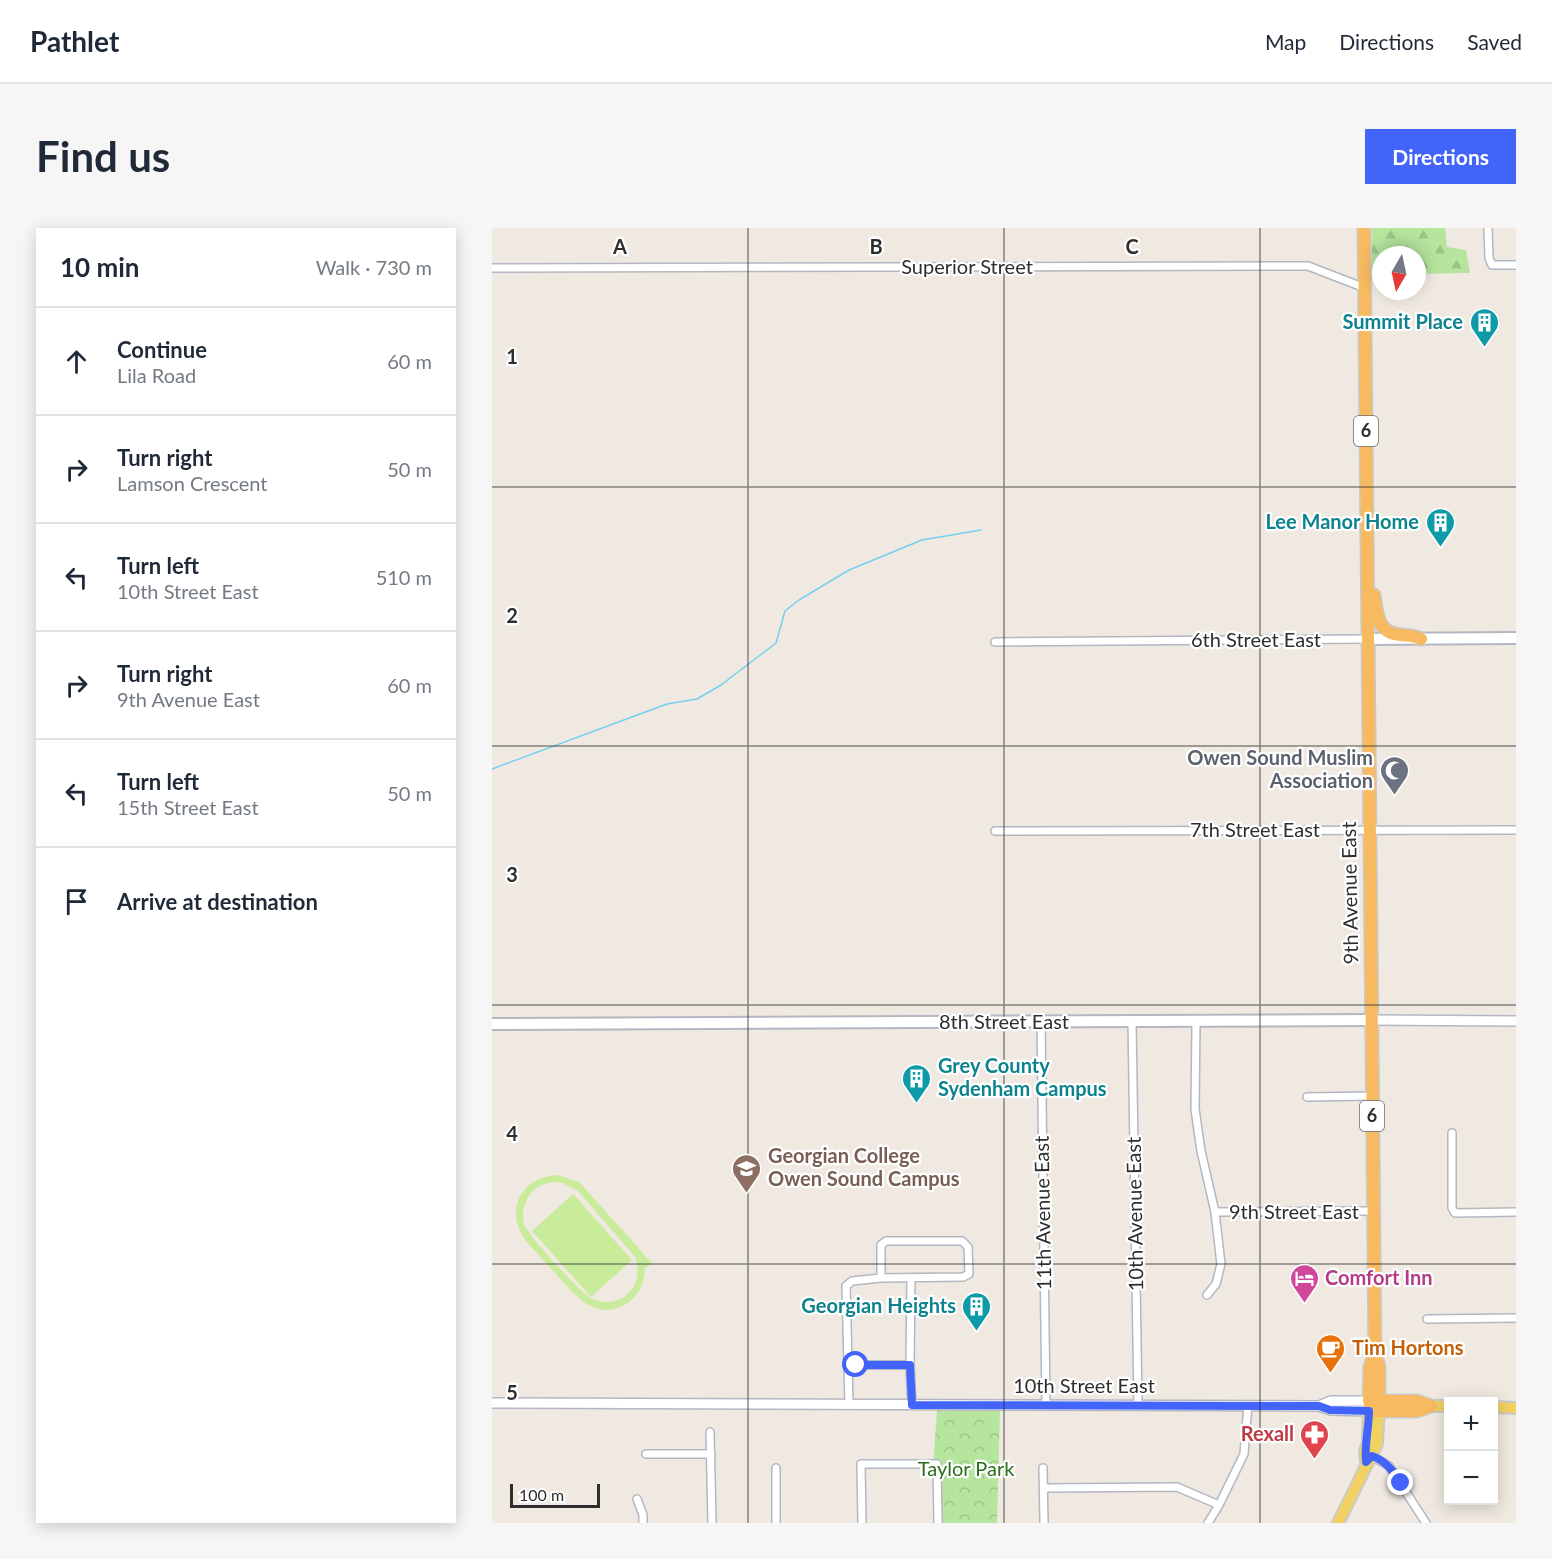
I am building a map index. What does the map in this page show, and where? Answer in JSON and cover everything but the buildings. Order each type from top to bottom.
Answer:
[{"type":"highway","name":"6","points":[[1364,228],[1365,288]]},
{"type":"highway","name":"9th Avenue East","points":[[1365,288],[1373,1211],[1375,1353],[1379,1367],[1374,1406]]},
{"type":"highway","points":[[1368,573],[1378,620],[1382,627],[1394,635],[1416,636],[1421,639]]},
{"type":"highway","name":"10th Street East","points":[[1374,1406],[1417,1401],[1431,1406]]},
{"type":"main road","name":"6th Street East","points":[[1367,639],[1516,638]]},
{"type":"main road","name":"8th Street East","points":[[492,1024],[1371,1020]]},
{"type":"main road","name":"9th Avenue East","points":[[1338,1523],[1369,1459],[1365,1452],[1374,1406]]},
{"type":"main road","name":"10th Street East","points":[[1431,1406],[1444,1406]]},
{"type":"main road","points":[[1498,1407],[1516,1408]]},
{"type":"street","points":[[1488,228],[1489,258],[1492,265],[1516,264]]},
{"type":"street","name":"Superior Street","points":[[492,268],[1308,266],[1365,288]]},
{"type":"street","name":"6th Street East","points":[[995,642],[1367,639]]},
{"type":"street","name":"7th Street East","points":[[995,831],[1516,830]]},
{"type":"street","name":"8th Street East","points":[[1371,1020],[1516,1021]]},
{"type":"street","name":"11th Avenue East","points":[[1041,1021],[1046,1405]]},
{"type":"street","name":"10th Avenue East","points":[[1132,1021],[1138,1406]]},
{"type":"street","points":[[1196,1022],[1195,1109],[1201,1151],[1215,1212],[1221,1264],[1216,1284],[1207,1294]]},
{"type":"street","points":[[1307,1097],[1372,1096]]},
{"type":"street","points":[[1452,1133],[1452,1208],[1455,1212],[1516,1212]]},
{"type":"street","name":"9th Street East","points":[[1215,1212],[1373,1211]]},
{"type":"street","points":[[849,1404],[846,1286],[852,1281],[881,1278],[963,1277],[969,1274],[968,1247],[962,1241],[886,1241],[881,1245],[881,1278]]},
{"type":"street","points":[[911,1279],[912,1405]]},
{"type":"street","points":[[1427,1318],[1516,1318]]},
{"type":"street","points":[[847,1365],[910,1365]]},
{"type":"street","name":"10th Street East","points":[[492,1403],[1319,1406],[1331,1401],[1374,1406]]},
{"type":"street","points":[[1208,1523],[1244,1454],[1248,1405]]},
{"type":"street","points":[[710,1432],[712,1523]]},
{"type":"street","points":[[646,1454],[711,1454]]},
{"type":"street","points":[[1369,1459],[1389,1466],[1426,1523]]},
{"type":"street","points":[[862,1523],[861,1464],[936,1464],[938,1523]]},
{"type":"street","points":[[776,1468],[776,1523]]},
{"type":"street","points":[[1043,1468],[1044,1523]]},
{"type":"street","points":[[1045,1488],[1177,1487],[1219,1505]]},
{"type":"street","points":[[637,1499],[643,1515],[643,1523]]},
{"type":"green space","points":[[1372,228],[1445,228],[1447,247],[1466,250],[1470,273],[1426,274],[1426,246],[1372,246]]},
{"type":"green space","points":[[558,1175],[579,1182],[652,1263],[645,1266],[642,1286],[629,1302],[607,1310],[588,1304],[571,1290],[525,1240],[516,1217],[520,1196],[526,1188],[545,1177]],"holes":[[[560,1182],[578,1191],[635,1257],[637,1278],[628,1294],[620,1299],[601,1302],[590,1298],[554,1262],[524,1224],[525,1204],[537,1187]]]},
{"type":"green space","points":[[573,1194],[632,1260],[591,1297],[532,1231]]},
{"type":"green space","name":"Taylor Park","points":[[937,1410],[1000,1410],[997,1523],[935,1523],[933,1468]]},
{"type":"waterway","points":[[492,769],[667,704],[697,699],[721,685],[776,643],[785,611],[849,570],[922,540],[981,530]]},
{"type":"place","name":"Summit Place","points":[[1484,348]]},
{"type":"place","name":"Lee Manor Home","points":[[1440,548]]},
{"type":"place","name":"Owen Sound Muslim Association","points":[[1394,796]]},
{"type":"place","name":"Grey County Sydenham Campus","points":[[917,1104]]},
{"type":"place","name":"Georgian College Owen Sound Campus","points":[[747,1194]]},
{"type":"place","name":"Comfort Inn","points":[[1304,1304]]},
{"type":"place","name":"Georgian Heights","points":[[977,1332]]},
{"type":"place","name":"Tim Hortons","points":[[1331,1374]]},
{"type":"place","name":"Rexall","points":[[1315,1460]]},
{"type":"route","points":[[856,1365],[910,1365],[912,1405],[1248,1405],[1319,1406],[1330,1410],[1369,1411],[1366,1462],[1372,1456],[1380,1459],[1389,1466],[1401,1483]]}]
